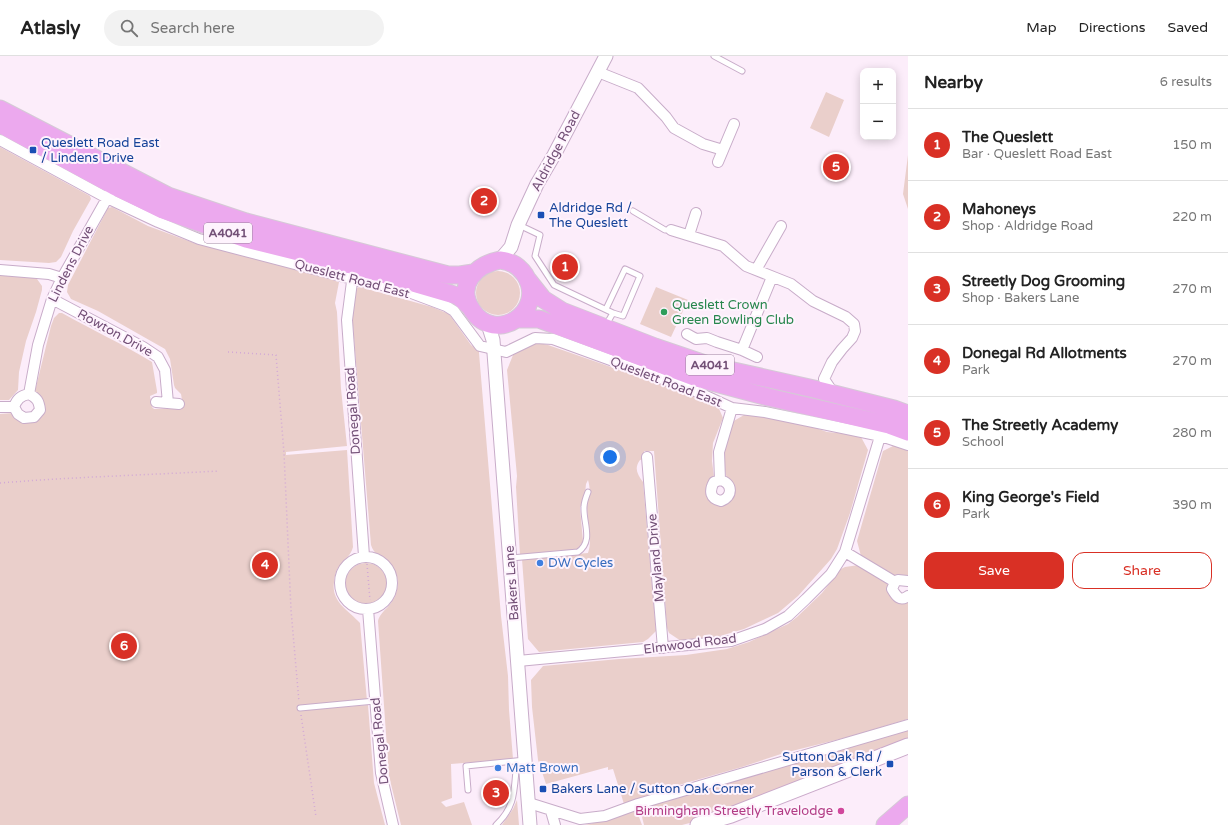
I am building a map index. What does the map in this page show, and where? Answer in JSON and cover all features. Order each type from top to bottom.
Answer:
[{"type":"highway","name":"Queslett Road East","points":[[0,109],[114,186]]},
{"type":"highway","name":"Queslett Road East","points":[[0,124],[114,186],[163,210],[246,239],[355,265],[458,296],[469,306]]},
{"type":"highway","points":[[508,257],[522,271],[528,280],[531,291],[529,303],[524,313],[513,322],[494,324],[476,316],[469,306],[466,296],[470,278],[474,272],[490,262],[508,257]]},
{"type":"highway","name":"Queslett Road East","points":[[355,265],[448,275],[460,275],[474,272]]},
{"type":"highway","name":"A4041","points":[[528,280],[543,299],[562,311],[609,320],[656,347],[711,366],[772,380],[819,384],[834,394],[908,414]]},
{"type":"highway","name":"Queslett Road East","points":[[518,318],[539,319],[767,404],[882,430],[908,432]]},
{"type":"highway","points":[[767,404],[772,380]]},
{"type":"highway","points":[[885,825],[906,808]]},
{"type":"main road","points":[[698,825],[731,815],[908,746]]},
{"type":"street","name":"Aldridge Road","points":[[508,257],[518,225],[537,184],[606,56]]},
{"type":"street","points":[[598,72],[638,88],[666,117],[674,128],[703,144],[723,150]]},
{"type":"street","points":[[718,162],[734,124]]},
{"type":"street","name":"Queslett Road East","points":[[0,140],[114,186]]},
{"type":"street","name":"Lindens Drive","points":[[29,394],[38,345],[52,298],[114,186]]},
{"type":"street","points":[[689,235],[696,213]]},
{"type":"street","points":[[756,270],[781,226]]},
{"type":"street","points":[[671,230],[723,246],[746,266],[791,284],[813,301],[846,317],[854,324],[855,331],[852,338],[832,362],[819,384]]},
{"type":"street","name":"Queslett Road East","points":[[355,265],[398,288],[446,306],[454,311],[480,346],[494,344],[506,352],[535,338],[553,340],[693,390],[732,408],[767,404]]},
{"type":"street","name":"Donegal Road","points":[[355,265],[347,320],[365,556]]},
{"type":"street","points":[[0,270],[48,274],[62,278]]},
{"type":"street","points":[[742,350],[772,277]]},
{"type":"street","name":"Rowton Drive","points":[[52,298],[143,347],[158,357],[165,370],[168,403]]},
{"type":"street","points":[[494,324],[494,344]]},
{"type":"street","points":[[687,334],[696,339],[707,338],[742,350],[757,357]]},
{"type":"street","name":"Bakers Lane","points":[[494,344],[530,825]]},
{"type":"street","points":[[29,394],[34,396],[38,401],[40,410],[34,417],[24,418],[18,414],[14,407],[16,401],[21,396],[29,394]]},
{"type":"street","points":[[156,402],[179,404]]},
{"type":"street","points":[[0,407],[14,407]]},
{"type":"street","points":[[720,480],[719,452],[732,408]]},
{"type":"street","name":"Elmwood Road","points":[[518,661],[731,641],[764,629],[788,616],[831,574],[845,552],[889,408]]},
{"type":"street","name":"Queslett Road East","points":[[882,430],[908,445]]},
{"type":"street","name":"Mayland Drive","points":[[647,457],[645,469],[663,648]]},
{"type":"street","points":[[845,552],[895,582]]},
{"type":"street","points":[[365,556],[376,558],[386,565],[391,572],[393,581],[390,595],[386,601],[377,607],[370,609],[357,608],[350,604],[341,590],[340,580],[346,565],[352,560],[365,556]]},
{"type":"street","points":[[908,581],[898,580],[895,582],[892,589],[900,599],[904,599],[908,596]]},
{"type":"street","name":"Donegal Road","points":[[370,609],[381,773],[393,825]]},
{"type":"street","points":[[529,803],[580,819],[605,816],[660,798],[908,725]]},
{"type":"street","points":[[551,811],[555,825]]},
{"type":"lane","points":[[714,56],[742,71]]},
{"type":"lane","points":[[633,211],[665,230],[671,230]]},
{"type":"lane","points":[[518,225],[540,235],[535,256],[554,285],[606,309]]},
{"type":"lane","points":[[625,269],[640,276],[623,316],[609,320],[606,309],[625,269]]},
{"type":"lane","points":[[510,558],[578,552],[583,548],[587,538],[584,508],[588,492]]},
{"type":"lane","points":[[300,708],[375,701]]},
{"type":"lane","points":[[468,790],[466,766],[526,763]]},
{"type":"lane","points":[[496,825],[504,818],[512,804],[516,770],[526,763]]},
{"type":"path","points":[[228,352],[276,354],[284,453],[291,610],[300,708],[316,817]]},
{"type":"path","points":[[0,483],[60,478],[218,471]]},
{"type":"path","points":[[365,556],[370,609]]},
{"type":"shaded area","points":[[826,92],[844,100],[829,137],[810,128]]},
{"type":"shaded area","points":[[0,147],[90,196],[91,199],[73,231],[61,257],[56,262],[49,263],[0,260]]},
{"type":"shaded area","points":[[908,155],[908,209],[903,194]]},
{"type":"shaded area","points":[[112,207],[148,226],[194,243],[318,275],[339,282],[335,303],[337,312],[341,389],[347,446],[286,452],[286,455],[347,450],[353,547],[335,574],[334,589],[335,595],[341,605],[360,623],[367,701],[305,710],[368,705],[374,783],[385,825],[0,825],[0,414],[13,413],[17,420],[24,423],[37,419],[35,391],[51,326],[54,318],[59,313],[62,313],[152,362],[157,391],[157,393],[150,396],[152,407],[154,409],[180,409],[183,406],[181,394],[174,385],[170,359],[165,349],[98,311],[71,299],[67,292],[68,285],[108,208]]},
{"type":"shaded area","points":[[498,271],[510,275],[516,281],[520,293],[516,305],[510,311],[498,315],[486,311],[480,305],[476,293],[480,281],[486,275]]},
{"type":"shaded area","points":[[0,274],[31,277],[37,279],[42,286],[36,312],[26,341],[19,372],[18,390],[9,400],[0,400]]},
{"type":"shaded area","points":[[360,287],[432,307],[449,314],[471,345],[479,351],[501,616],[508,676],[513,759],[451,764],[452,798],[441,802],[446,807],[464,802],[472,825],[401,825],[389,776],[378,621],[379,617],[394,598],[398,583],[394,570],[374,551],[371,545],[351,301],[356,288]]},
{"type":"shaded area","name":"Queslett Crown Green Bowling Club","points":[[656,287],[688,300],[671,337],[640,324]]},
{"type":"shaded area","points":[[535,342],[548,345],[717,404],[723,418],[713,443],[712,461],[714,477],[712,502],[716,504],[724,505],[733,497],[734,486],[727,478],[724,450],[732,422],[744,415],[770,418],[813,427],[827,432],[849,434],[861,437],[868,450],[850,513],[837,549],[831,559],[798,596],[778,613],[744,629],[720,636],[681,641],[669,633],[667,628],[654,451],[644,451],[644,459],[640,460],[637,468],[638,474],[643,482],[656,631],[643,642],[539,652],[528,639],[522,559],[588,553],[590,536],[587,508],[590,489],[588,480],[580,508],[583,541],[577,550],[520,555],[516,487],[517,476],[507,370],[513,355]]},
{"type":"shaded area","points":[[895,445],[908,449],[908,577],[895,576],[861,556],[857,541],[883,451]]},
{"type":"shaded area","points":[[362,563],[370,563],[378,566],[384,572],[387,584],[384,596],[378,602],[370,605],[362,605],[354,602],[348,596],[345,588],[345,580],[348,572],[354,566]]},
{"type":"shaded area","points":[[859,565],[892,585],[908,602],[908,719],[852,736],[784,753],[742,767],[665,789],[624,804],[613,769],[608,770],[608,767],[546,784],[538,760],[532,707],[531,680],[543,666],[686,655],[727,649],[749,642],[788,624],[822,593],[841,569]]},
{"type":"shaded area","points":[[908,728],[908,741],[705,819],[682,825],[644,825],[640,809]]},
{"type":"shaded area","points":[[517,800],[519,825],[502,825],[513,809]]},
{"type":"shaded area","points":[[636,809],[642,825],[584,825],[590,824]]},
{"type":"place","name":"Queslett Road East / Lindens Drive","points":[[33,150]]},
{"type":"place","name":"The Streetly Academy","points":[[836,167]]},
{"type":"place","name":"Mahoneys","points":[[484,201]]},
{"type":"place","name":"Aldridge Rd / The Queslett","points":[[541,215]]},
{"type":"place","name":"The Queslett","points":[[565,267]]},
{"type":"place","name":"Queslett Crown Green Bowling Club","points":[[664,312]]},
{"type":"place","name":"DW Cycles","points":[[540,563]]},
{"type":"place","name":"Donegal Rd Allotments","points":[[265,565]]},
{"type":"place","name":"King George's Field","points":[[124,646]]},
{"type":"place","name":"Sutton Oak Rd / Parson & Clerk","points":[[890,764]]},
{"type":"place","name":"Matt Brown","points":[[498,768]]},
{"type":"place","name":"Bakers Lane / Sutton Oak Corner","points":[[543,789]]},
{"type":"place","name":"Streetly Dog Grooming","points":[[496,793]]},
{"type":"place","name":"Birmingham Streetly Travelodge","points":[[841,811]]}]
